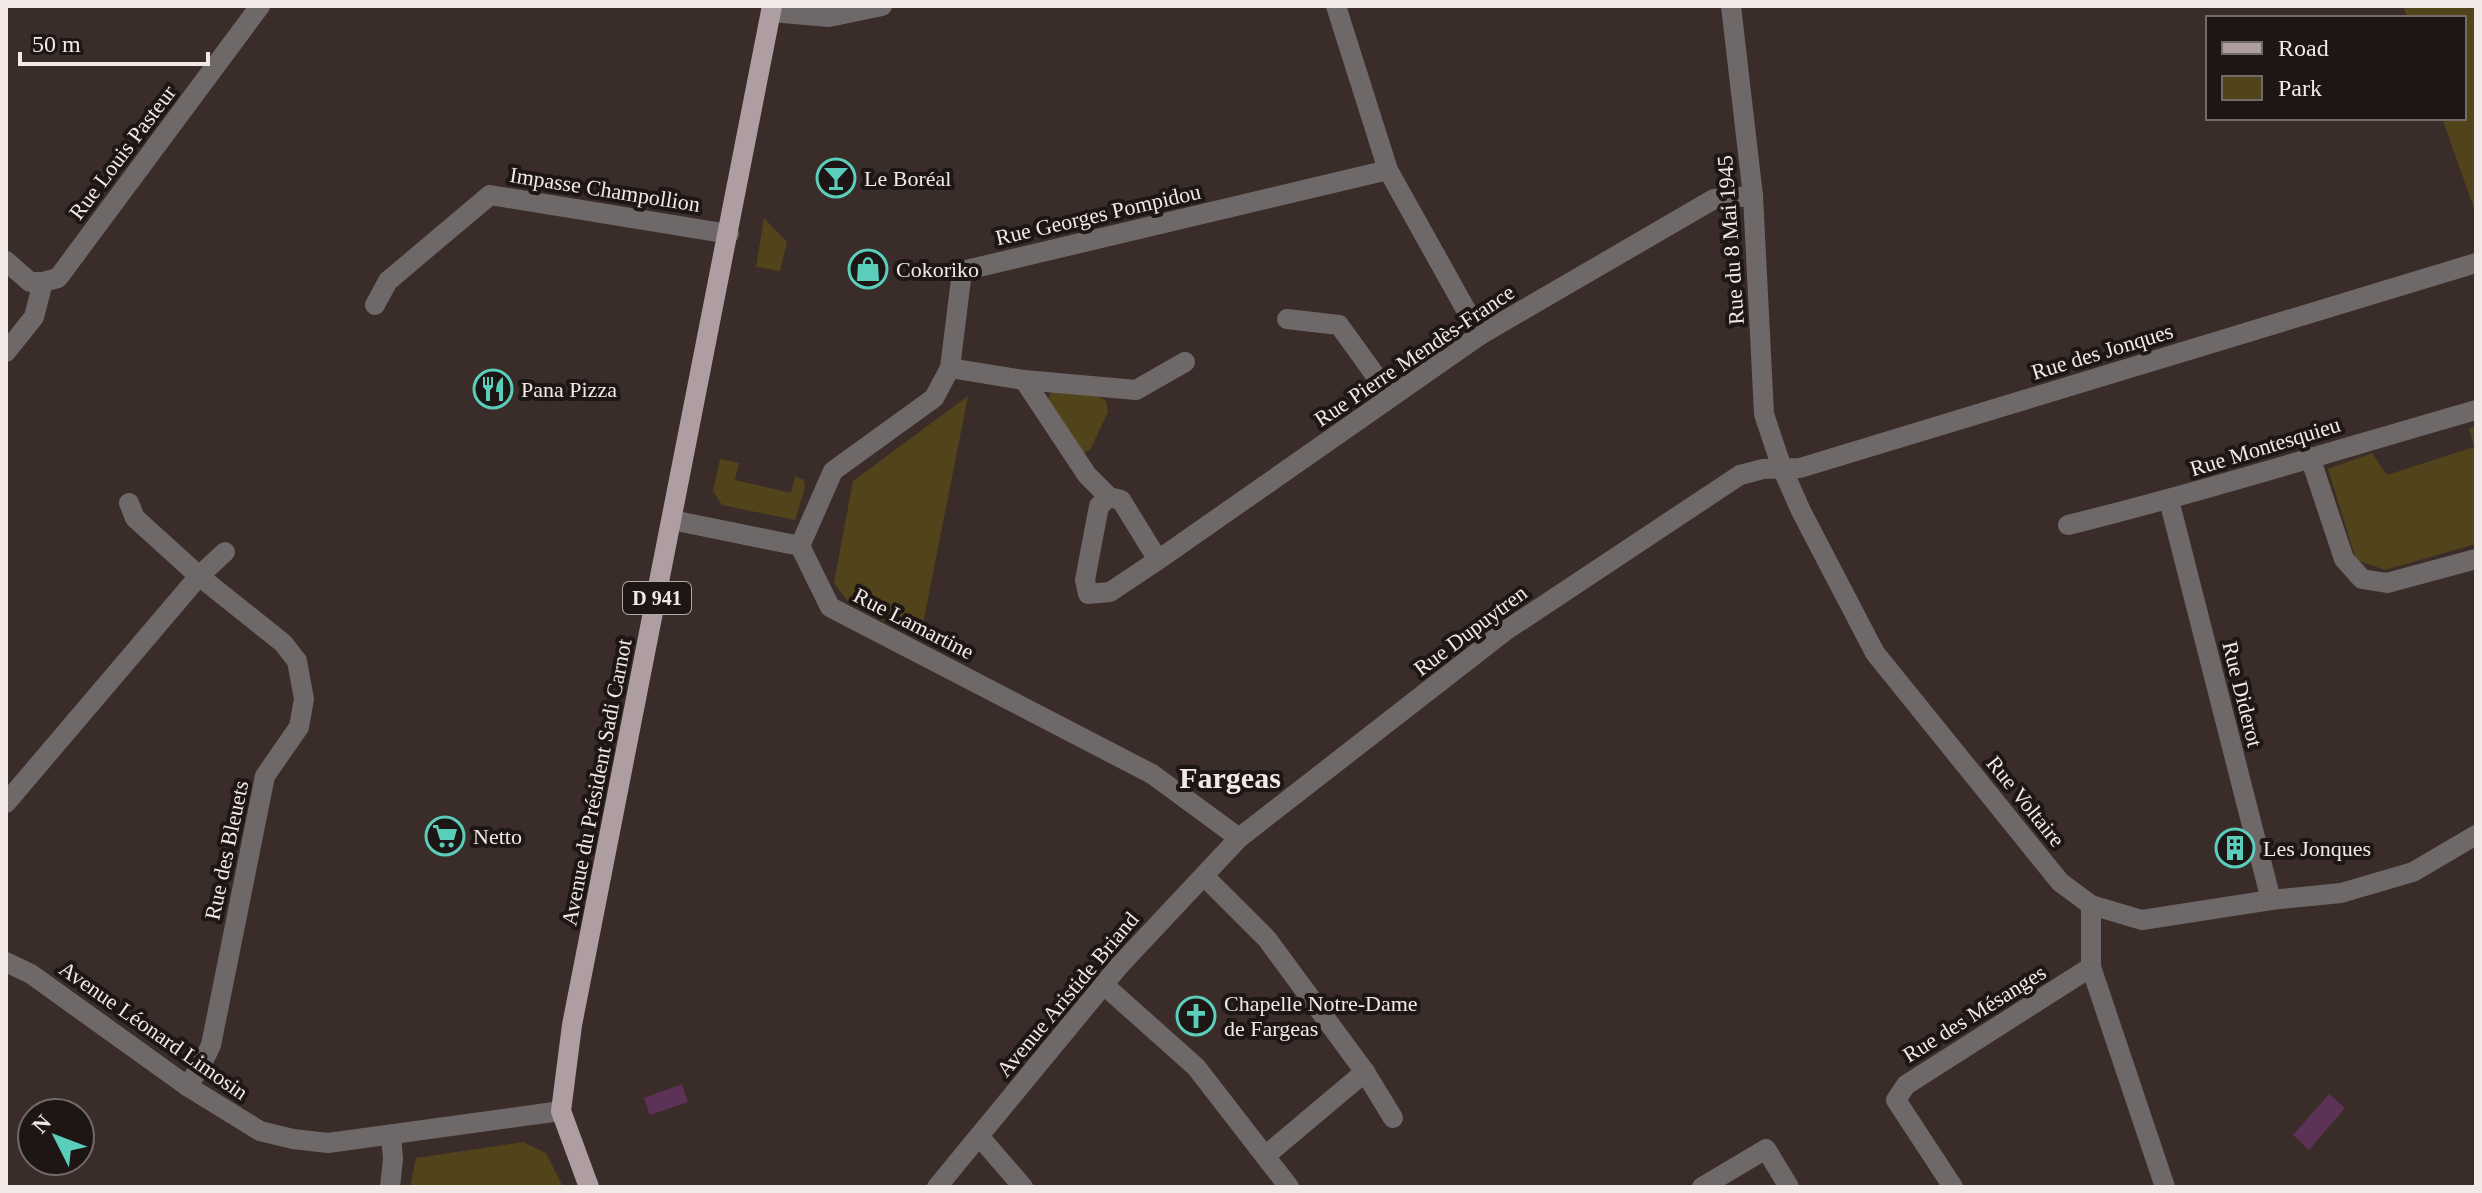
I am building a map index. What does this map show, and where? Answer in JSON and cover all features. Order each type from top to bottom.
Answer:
[{"type":"main road","name":"Avenue du Président Sadi Carnot","points":[[589,1187],[561,1111],[572,1025],[772,9]]},
{"type":"street","name":"Rue Louis Pasteur","points":[[43,282],[58,278],[260,6]]},
{"type":"street","points":[[772,9],[829,17],[882,6]]},
{"type":"street","points":[[1336,6],[1388,170],[1480,335]]},
{"type":"street","name":"Rue du 8 Mai 1945","points":[[1731,6],[1753,196],[1764,414],[1782,468]]},
{"type":"street","name":"Rue Georges Pompidou","points":[[800,546],[833,471],[934,398],[950,368],[962,271],[1388,170]]},
{"type":"street","name":"Impasse Champollion","points":[[375,305],[388,281],[490,195],[729,234]]},
{"type":"street","name":"Rue Pierre Mendès-France","points":[[1109,497],[1099,506],[1085,580],[1088,594],[1110,592],[1480,335],[1714,199],[1753,196]]},
{"type":"street","points":[[6,261],[30,282],[43,282],[34,317],[6,352]]},
{"type":"street","name":"Rue des Jonques","points":[[1740,475],[1763,469],[1812,465],[2476,263]]},
{"type":"street","points":[[1287,319],[1339,325],[1391,397]]},
{"type":"street","points":[[950,368],[1024,380],[1136,390],[1185,362]]},
{"type":"street","points":[[1024,380],[1087,475],[1109,497],[1121,500],[1158,560]]},
{"type":"street","name":"Rue Montesquieu","points":[[2068,525],[2169,500],[2476,410]]},
{"type":"street","points":[[2310,457],[2344,559],[2362,579],[2387,583],[2476,559]]},
{"type":"street","name":"Rue Voltaire","points":[[1782,468],[1875,653],[2060,882],[2091,905]]},
{"type":"street","name":"Rue Dupuytren","points":[[1239,838],[1505,631],[1740,475]]},
{"type":"street","name":"Rue Diderot","points":[[2169,500],[2271,900]]},
{"type":"street","name":"Rue des Bleuets","points":[[129,503],[135,518],[199,576],[283,643],[297,661],[304,699],[299,727],[265,776],[211,1045],[187,1086]]},
{"type":"street","points":[[672,520],[800,546]]},
{"type":"street","name":"Rue Lamartine","points":[[800,546],[830,607],[1152,774],[1239,838]]},
{"type":"street","points":[[6,803],[199,576],[225,552]]},
{"type":"street","points":[[2165,1187],[2091,967],[2091,905],[2142,920],[2271,900],[2341,893],[2413,872],[2476,835]]},
{"type":"street","name":"Avenue Aristide Briand","points":[[937,1187],[1104,985],[1239,838]]},
{"type":"street","points":[[1204,876],[1267,939],[1365,1072],[1393,1118]]},
{"type":"street","name":"Avenue Léonard Limosin","points":[[6,962],[31,974],[187,1086],[260,1131],[328,1143],[561,1111]]},
{"type":"street","name":"Rue des Mésanges","points":[[1953,1187],[1896,1100],[1906,1085],[2091,967]]},
{"type":"street","points":[[1104,985],[1196,1067],[1289,1187]]},
{"type":"street","points":[[1265,1156],[1365,1072]]},
{"type":"street","points":[[390,1187],[393,1159],[391,1135]]},
{"type":"street","points":[[979,1136],[1023,1187]]},
{"type":"street","points":[[1702,1187],[1766,1149],[1789,1187]]},
{"type":"green space","points":[[2403,6],[2476,6],[2476,214],[2443,120],[2466,120],[2466,16],[2406,16]]},
{"type":"green space","points":[[764,218],[787,242],[780,271],[756,267]]},
{"type":"green space","points":[[1053,389],[1096,395],[1106,401],[1108,412],[1090,450],[1083,453],[1049,403]]},
{"type":"green space","points":[[968,396],[920,639],[851,605],[834,583],[853,481]]},
{"type":"green space","points":[[2476,426],[2476,544],[2385,570],[2356,560],[2328,469],[2372,453],[2387,475],[2474,447],[2469,428]]},
{"type":"green space","points":[[720,459],[739,463],[735,480],[791,493],[795,476],[804,480],[805,488],[795,520],[722,505],[713,491]]},
{"type":"green space","points":[[523,1142],[546,1153],[563,1187],[410,1187],[416,1158]]},
{"type":"shaded area","points":[[682,1084],[688,1102],[650,1115],[644,1098]]},
{"type":"shaded area","points":[[2329,1094],[2345,1108],[2309,1150],[2293,1135]]},
{"type":"place","name":"Le Boréal","points":[[836,178]]},
{"type":"place","name":"Cokoriko","points":[[868,269]]},
{"type":"place","name":"Pana Pizza","points":[[493,389]]},
{"type":"place","name":"Netto","points":[[445,836]]},
{"type":"place","name":"Les Jonques","points":[[2235,848]]},
{"type":"place","name":"Chapelle Notre-Dame de Fargeas","points":[[1196,1016]]},
{"type":"district","name":"Fargeas","points":[[1230,778]]}]
